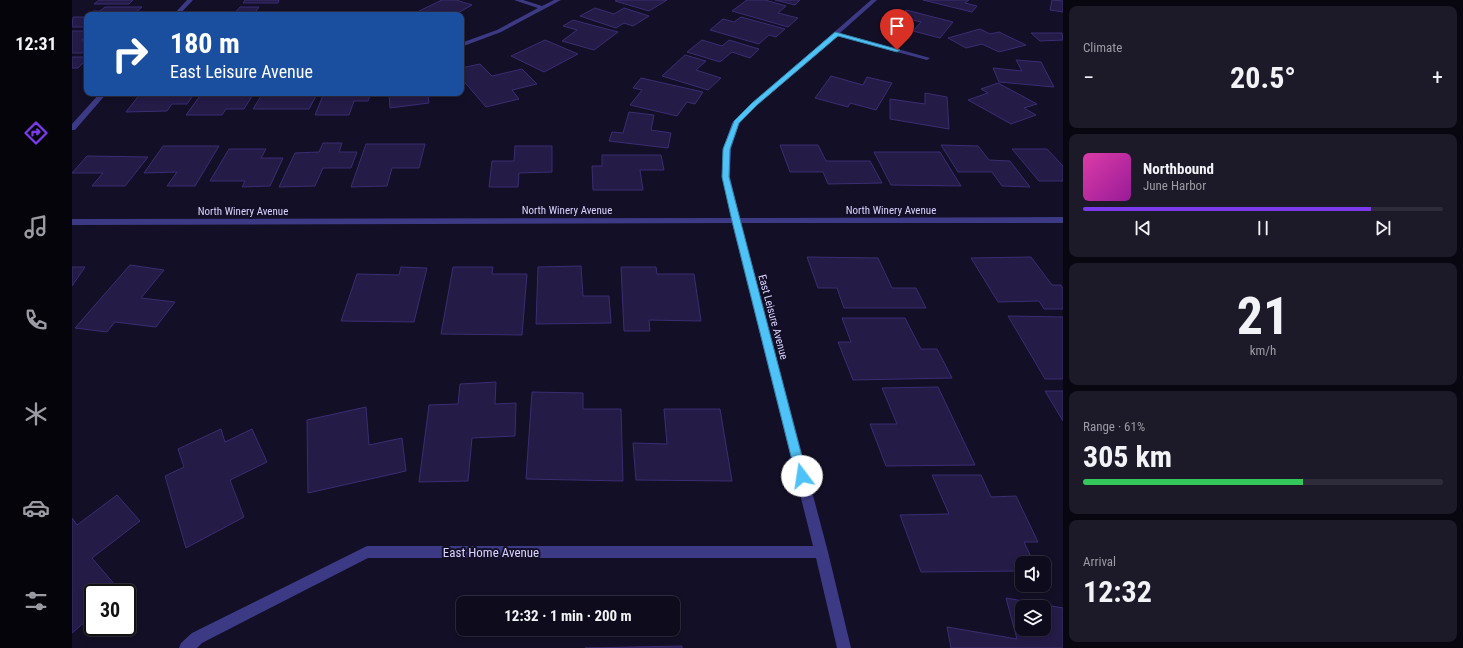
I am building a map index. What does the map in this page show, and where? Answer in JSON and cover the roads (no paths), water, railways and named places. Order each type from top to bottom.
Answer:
[{"type":"street","points":[[179,12],[190,0]]},
{"type":"street","points":[[518,0],[543,8]]},
{"type":"street","points":[[464,44],[499,32],[558,0]]},
{"type":"street","name":"East Leisure Avenue","points":[[844,648],[821,552],[736,221],[726,177],[727,149],[736,123],[755,104],[837,34],[874,0]]},
{"type":"street","points":[[837,34],[927,58]]},
{"type":"street","points":[[72,128],[101,96]]},
{"type":"street","name":"North Winery Avenue","points":[[72,222],[1063,220]]},
{"type":"street","name":"East Home Avenue","points":[[186,648],[196,638],[367,552],[821,552]]}]
